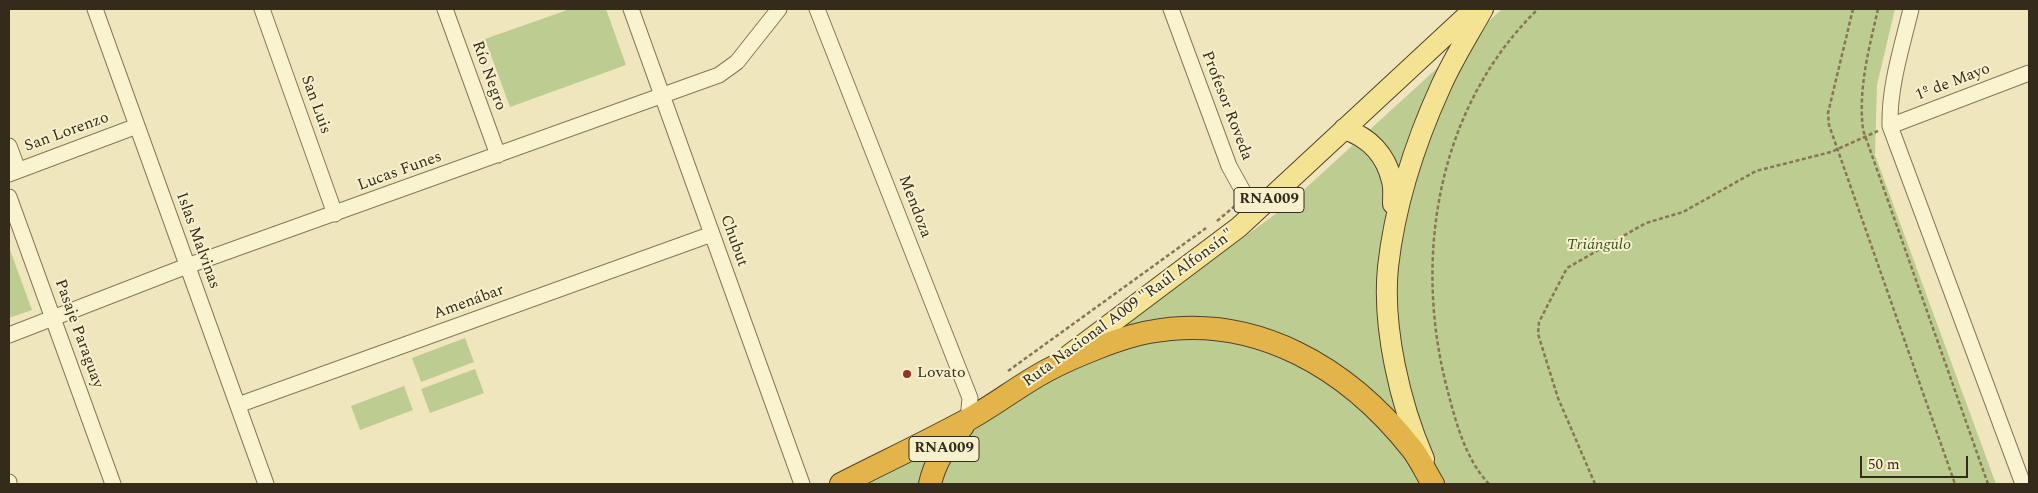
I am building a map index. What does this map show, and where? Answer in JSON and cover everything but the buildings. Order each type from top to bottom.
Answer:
[{"type":"highway","name":"RNA009","points":[[1046,371],[1120,340],[1149,332],[1209,328],[1233,331],[1256,337],[1302,354],[1357,392],[1385,418],[1413,450],[1434,484]]},
{"type":"highway","name":"Ruta Nacional A009 \"Raúl Alfonsín\"","points":[[841,484],[968,420],[1046,371]]},
{"type":"highway","name":"RNA009","points":[[930,484],[937,462],[944,449],[968,420]]},
{"type":"main road","name":"Ruta Nacional A009 \"Raúl Alfonsín\"","points":[[1046,371],[1166,284],[1250,205],[1344,129],[1474,9]]},
{"type":"main road","name":"RNA009","points":[[1434,484],[1420,452],[1405,407],[1395,364],[1388,294],[1388,268],[1402,192],[1420,136],[1442,84],[1482,9]]},
{"type":"main road","points":[[1344,129],[1369,141],[1381,154],[1392,181],[1393,236]]},
{"type":"street","name":"Islas Malvinas","points":[[95,9],[266,484]]},
{"type":"street","name":"San Luis","points":[[262,9],[335,214]]},
{"type":"street","name":"Río Negro","points":[[444,9],[498,155]]},
{"type":"street","name":"Chubut","points":[[631,9],[802,484]]},
{"type":"street","name":"Lucas Funes","points":[[9,335],[187,266],[719,74],[736,62],[779,9]]},
{"type":"street","name":"Mendoza","points":[[817,9],[970,398],[968,420]]},
{"type":"street","name":"Profesor Roveda","points":[[1171,9],[1229,166],[1250,205]]},
{"type":"street","points":[[1911,9],[1895,77],[1890,109],[1890,126],[2024,473]]},
{"type":"street","name":"1º de Mayo","points":[[1890,126],[2029,73]]},
{"type":"street","name":"San Lorenzo","points":[[13,172],[137,126]]},
{"type":"street","points":[[9,146],[13,172]]},
{"type":"street","name":"Pasaje Paraguay","points":[[9,197],[114,484]]},
{"type":"street","name":"Amenábar","points":[[238,406],[712,234]]},
{"type":"path","points":[[1489,484],[1475,464],[1461,435],[1439,358],[1433,313],[1431,255],[1439,197],[1454,142],[1489,68],[1520,26],[1538,9]]},
{"type":"path","points":[[1853,9],[1828,113],[1829,125],[1955,484]]},
{"type":"path","points":[[1878,9],[1863,80],[1860,108],[1865,137],[1988,484]]},
{"type":"path","points":[[1596,484],[1558,398],[1538,334],[1539,322],[1567,268],[1646,223],[1683,212],[1756,171],[1838,150],[1890,126]]},
{"type":"path","points":[[1216,222],[1250,205]]},
{"type":"path","points":[[1002,375],[1208,227]]},
{"type":"green space","points":[[570,9],[606,9],[626,65],[510,107],[485,39]]},
{"type":"green space","name":"Triángulo","points":[[1502,9],[1895,9],[1877,85],[1875,155],[1996,484],[859,484],[1044,384],[1285,207]]},
{"type":"green space","points":[[9,247],[32,310],[9,318]]},
{"type":"green space","points":[[465,338],[474,362],[421,382],[412,358]]},
{"type":"green space","points":[[475,369],[484,393],[430,413],[421,389]]},
{"type":"green space","points":[[404,386],[413,410],[360,430],[351,406]]},
{"type":"place","name":"Lovato","points":[[907,374]]}]
